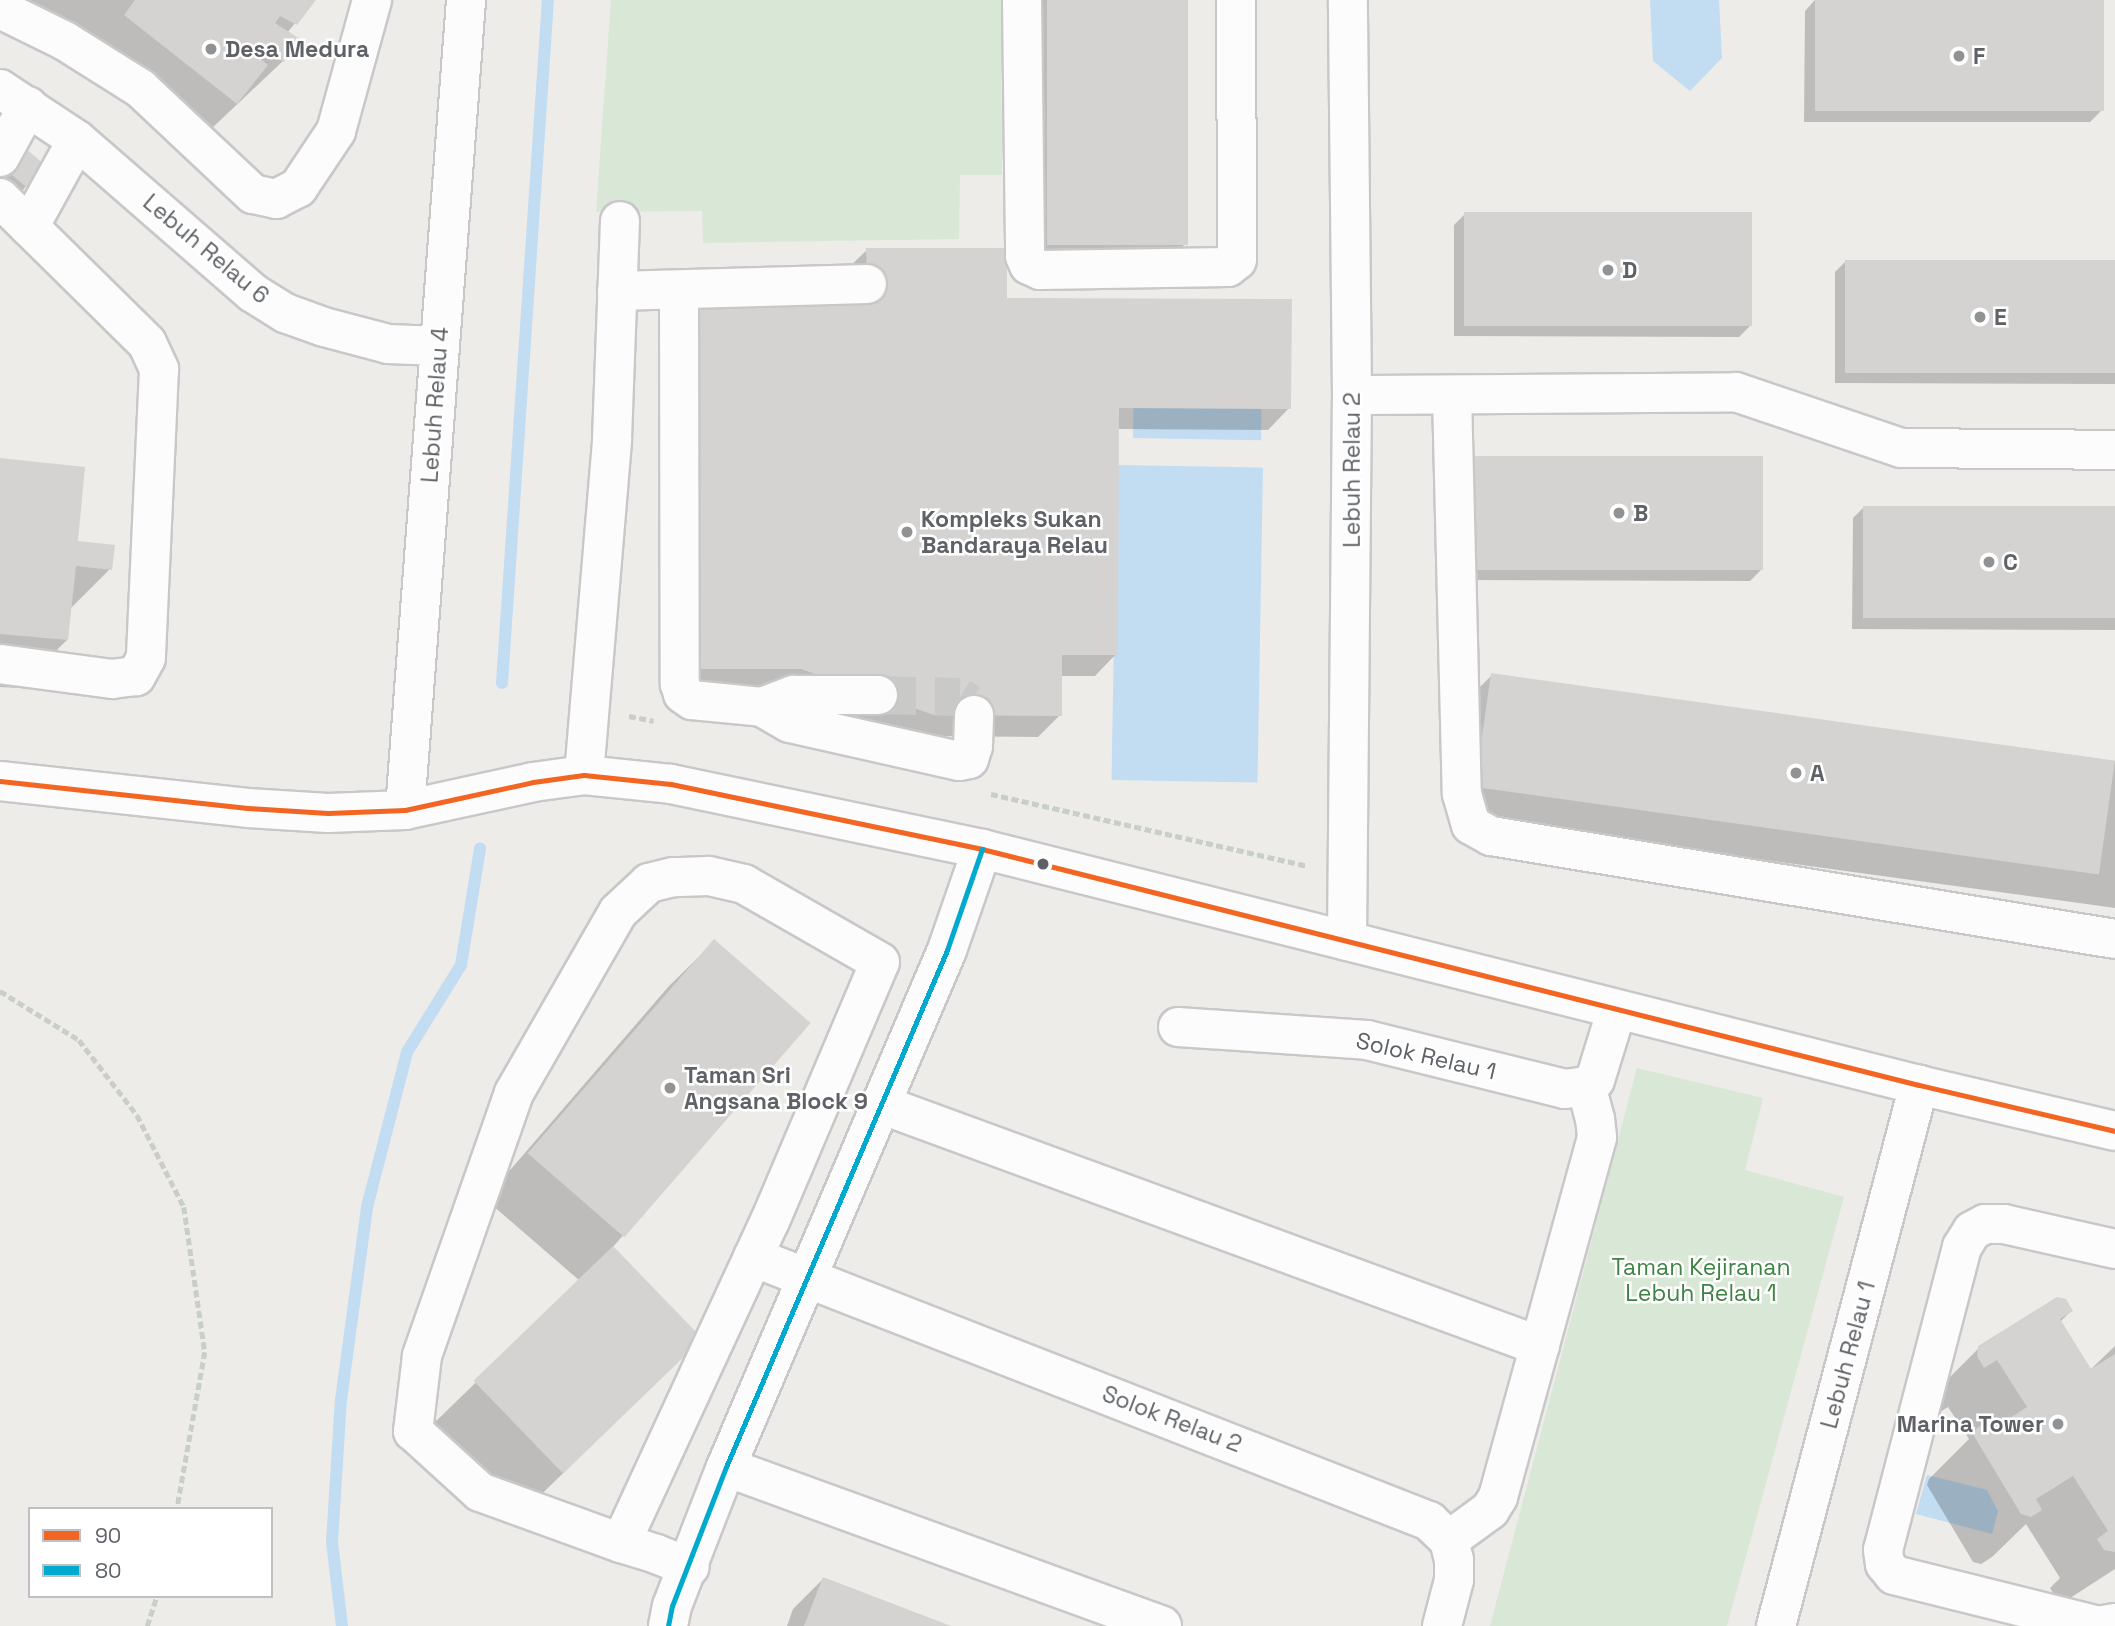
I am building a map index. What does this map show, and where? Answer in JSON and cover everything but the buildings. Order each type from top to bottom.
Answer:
[{"type":"street","points":[[0,9],[65,41],[140,88],[253,194],[276,199],[299,188],[336,131],[372,0]]},
{"type":"street","name":"Lebuh Relau 4","points":[[405,810],[466,0]]},
{"type":"street","points":[[1022,0],[1025,256],[1028,265],[1040,270],[1228,267],[1237,260],[1236,0]]},
{"type":"street","name":"Lebuh Relau 2","points":[[1348,0],[1352,395],[1348,941]]},
{"type":"street","points":[[0,157],[14,98]]},
{"type":"street","name":"Lebuh Relau 6","points":[[14,98],[77,140],[253,293],[285,313],[324,327],[388,344],[440,346]]},
{"type":"street","points":[[29,227],[77,140]]},
{"type":"street","points":[[0,198],[147,343],[159,369],[146,658],[136,676],[113,679],[0,664]]},
{"type":"street","points":[[584,775],[612,439],[620,221]]},
{"type":"street","points":[[617,291],[679,290],[708,286],[867,284]]},
{"type":"street","points":[[679,290],[680,684],[684,694],[692,700],[762,707],[790,723],[959,761],[969,759],[974,746],[974,715]]},
{"type":"street","points":[[1352,395],[1736,392],[1901,448],[2115,450]]},
{"type":"street","points":[[1452,395],[1462,794],[1471,825],[1491,836],[2115,939]]},
{"type":"street","points":[[762,707],[794,695],[878,695]]},
{"type":"street","points":[[0,781],[248,808],[328,813],[405,810],[533,782],[584,775],[671,784],[982,849],[1919,1085],[2115,1130]]},
{"type":"street","points":[[668,1626],[673,1606],[726,1467],[947,950],[982,849]]},
{"type":"street","points":[[621,1543],[770,1221],[880,962],[744,884],[708,876],[673,877],[649,883],[618,912],[514,1093],[422,1356],[414,1431],[480,1492],[621,1543],[690,1567]]},
{"type":"street","points":[[1442,1626],[1454,1580],[1454,1560],[1449,1540],[1490,1510],[1498,1497],[1597,1137],[1586,1086],[1595,1080],[1601,1071],[1617,1009]]},
{"type":"street","name":"Solok Relau 1","points":[[1178,1027],[1367,1040],[1565,1089],[1586,1086]]},
{"type":"street","name":"Lebuh Relau 1","points":[[1776,1626],[1919,1085]]},
{"type":"street","points":[[880,1104],[1540,1346]]},
{"type":"street","points":[[770,1221],[813,1262]]},
{"type":"street","points":[[2115,1249],[2004,1224],[1985,1224],[1972,1231],[1962,1247],[1883,1549],[1885,1564],[1894,1575],[2098,1626],[2115,1623]]},
{"type":"street","points":[[753,1258],[813,1262]]},
{"type":"street","name":"Solok Relau 2","points":[[813,1262],[1405,1509],[1429,1521],[1449,1540]]},
{"type":"street","points":[[726,1467],[1162,1626]]},
{"type":"path","points":[[0,990],[79,1040],[137,1115],[184,1207],[205,1352],[177,1507]]},
{"type":"path","points":[[147,1626],[157,1598]]},
{"type":"green space","points":[[611,0],[1001,0],[1002,175],[960,175],[959,239],[703,243],[702,211],[596,212]]},
{"type":"green space","name":"Taman Kejiranan Lebuh Relau 1","points":[[1637,1068],[1763,1098],[1745,1170],[1844,1197],[1727,1626],[1490,1626]]},
{"type":"water","points":[[1650,0],[1719,0],[1722,58],[1690,91],[1653,61]]},
{"type":"water","points":[[1135,323],[1263,325],[1261,440],[1133,438]]},
{"type":"water","points":[[1117,465],[1263,468],[1257,783],[1112,780]]},
{"type":"water","points":[[1927,1475],[1987,1490],[1998,1511],[1992,1534],[1916,1514]]},
{"type":"waterway","points":[[502,683],[548,0]]},
{"type":"waterway","points":[[342,1626],[332,1542],[341,1400],[367,1207],[407,1052],[461,965],[480,849]]},
{"type":"tunnel","points":[[878,695],[960,697],[970,703],[974,715]]},
{"type":"transit line","name":"90","points":[[0,781],[248,808],[328,813],[405,810],[533,782],[584,775],[671,784],[982,849],[1919,1085],[2115,1131]]},
{"type":"transit line","name":"80","points":[[668,1626],[672,1606],[726,1467],[947,950],[982,849]]},
{"type":"place","name":"Desa Medura","points":[[211,49]]},
{"type":"place","name":"F","points":[[1959,56]]},
{"type":"place","name":"D","points":[[1608,270]]},
{"type":"place","name":"E","points":[[1980,317]]},
{"type":"place","name":"B","points":[[1619,513]]},
{"type":"place","name":"Kompleks Sukan Bandaraya Relau","points":[[907,532]]},
{"type":"place","name":"C","points":[[1989,562]]},
{"type":"place","name":"A","points":[[1796,773]]},
{"type":"place","name":"Taman Sri Angsana Block 9","points":[[670,1088]]},
{"type":"place","name":"Marina Tower","points":[[2058,1424]]}]
